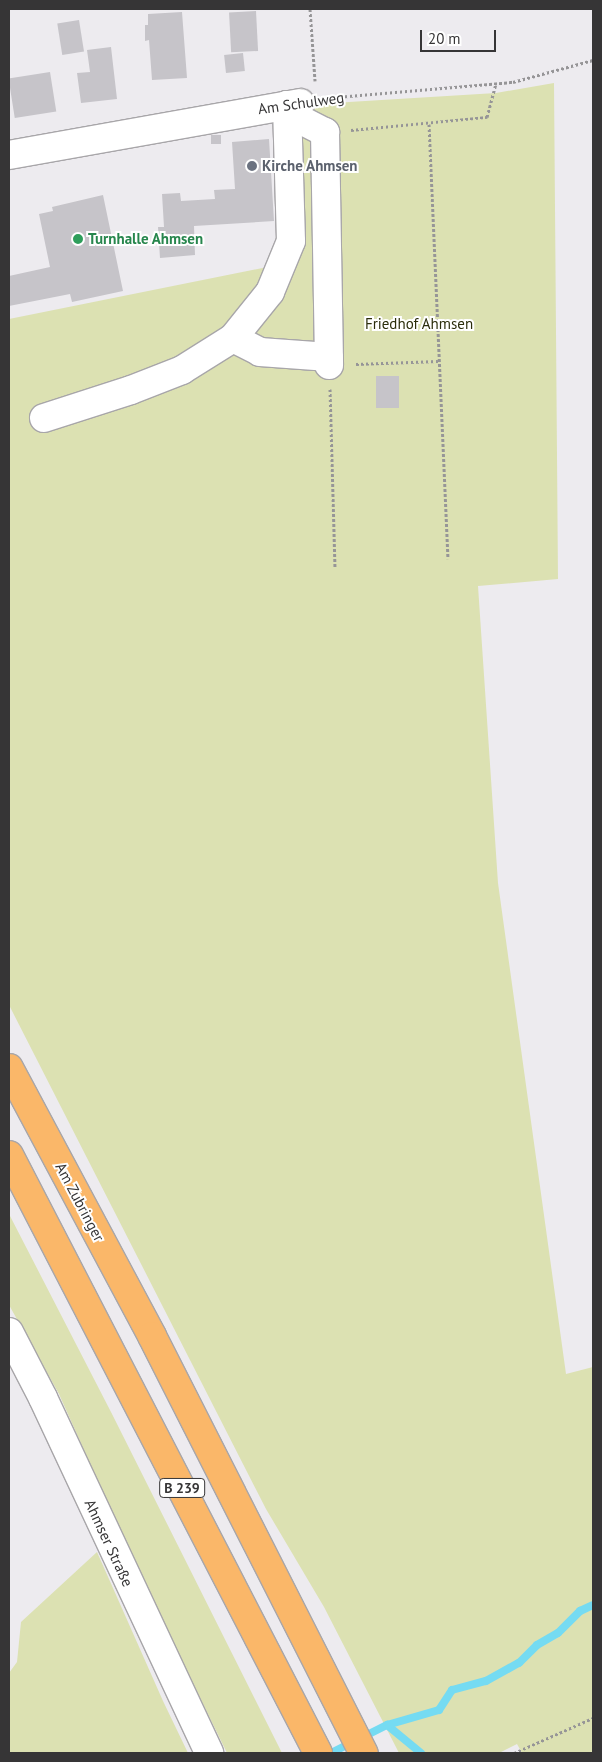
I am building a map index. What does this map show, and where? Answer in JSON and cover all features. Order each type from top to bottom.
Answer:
[{"type":"highway","name":"Am Zubringer","points":[[9,1068],[152,1336],[364,1753]]},
{"type":"highway","name":"B 239","points":[[9,1155],[318,1753]]},
{"type":"street","points":[[233,338],[260,352],[329,361],[326,132],[295,117],[301,102]]},
{"type":"street","points":[[44,418],[131,390],[182,370],[233,338],[270,292],[290,240],[301,102]]},
{"type":"street","name":"Am Schulweg","points":[[9,155],[301,102]]},
{"type":"street","name":"Ahmser Straße","points":[[9,1332],[43,1398],[209,1753]]},
{"type":"path","points":[[301,102],[310,9]]},
{"type":"path","name":"Am Schulweg","points":[[301,102],[513,82],[593,60]]},
{"type":"path","points":[[326,132],[429,124],[487,117],[496,83]]},
{"type":"path","points":[[429,124],[448,559]]},
{"type":"path","points":[[335,567],[329,361],[438,361]]},
{"type":"path","points":[[514,1753],[593,1718]]},
{"type":"green space","name":"Friedhof Ahmsen","points":[[554,83],[558,579],[478,586],[498,883],[566,1374],[593,1367],[593,1753],[522,1753],[517,1744],[499,1753],[399,1753],[324,1607],[266,1509],[9,1005],[9,319],[297,261],[300,105],[496,93]]},
{"type":"green space","points":[[9,1214],[111,1412],[282,1753],[227,1753],[136,1567],[59,1394],[9,1305]]},
{"type":"green space","points":[[97,1552],[188,1753],[9,1753],[9,1673],[17,1662],[21,1622]]},
{"type":"building","points":[[256,11],[258,51],[231,52],[229,12]]},
{"type":"building","points":[[182,12],[187,78],[152,80],[149,40],[145,41],[145,25],[148,25],[148,14]]},
{"type":"building","points":[[79,20],[84,52],[62,55],[57,23]]},
{"type":"building","points":[[111,47],[117,99],[81,103],[77,73],[90,72],[87,50]]},
{"type":"building","points":[[243,53],[245,71],[226,73],[224,55]]},
{"type":"building","points":[[50,72],[56,112],[15,118],[9,78]]},
{"type":"building","points":[[211,135],[221,135],[221,144],[211,144]]},
{"type":"building","points":[[269,139],[274,221],[194,226],[195,255],[160,258],[158,227],[164,227],[162,194],[180,193],[181,201],[215,199],[214,190],[235,189],[232,142]]},
{"type":"building","name":"Turnhalle Ahmsen","points":[[103,195],[123,291],[72,302],[70,294],[9,306],[9,276],[50,267],[39,214],[53,211],[52,207]]},
{"type":"building","points":[[376,376],[399,376],[399,408],[376,408]]},
{"type":"waterway","points":[[331,1753],[387,1725],[439,1710],[452,1690],[486,1681],[519,1663],[537,1645],[558,1633],[580,1611],[593,1605]]},
{"type":"waterway","points":[[387,1725],[421,1753]]},
{"type":"place","name":"Kirche Ahmsen","points":[[252,166]]},
{"type":"place","name":"Turnhalle Ahmsen","points":[[78,239]]}]
